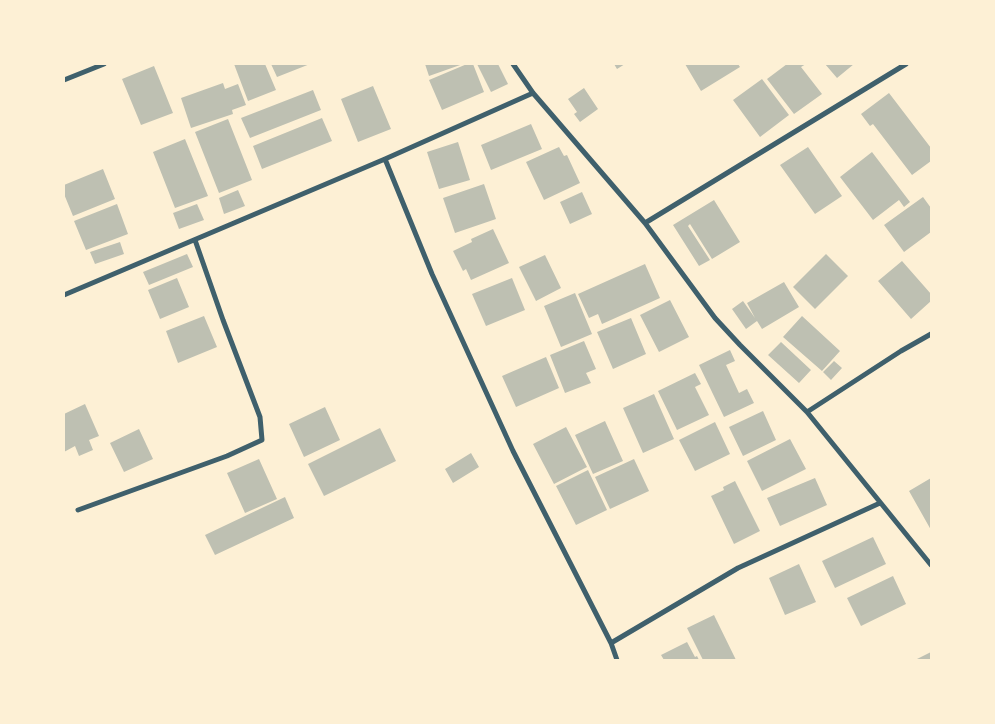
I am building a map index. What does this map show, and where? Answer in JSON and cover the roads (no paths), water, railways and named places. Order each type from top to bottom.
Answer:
[{"type":"street","points":[[64,80],[104,64]]},
{"type":"street","points":[[513,64],[533,93],[645,223],[715,318],[807,412],[931,565]]},
{"type":"street","points":[[645,223],[906,64]]},
{"type":"street","points":[[64,295],[385,159],[533,93]]},
{"type":"street","points":[[385,159],[432,274],[513,451],[611,642],[618,660]]},
{"type":"street","points":[[78,510],[228,456],[262,440],[260,417],[195,240]]},
{"type":"street","points":[[807,412],[901,351],[931,334]]},
{"type":"street","points":[[611,642],[738,568],[880,503]]}]
